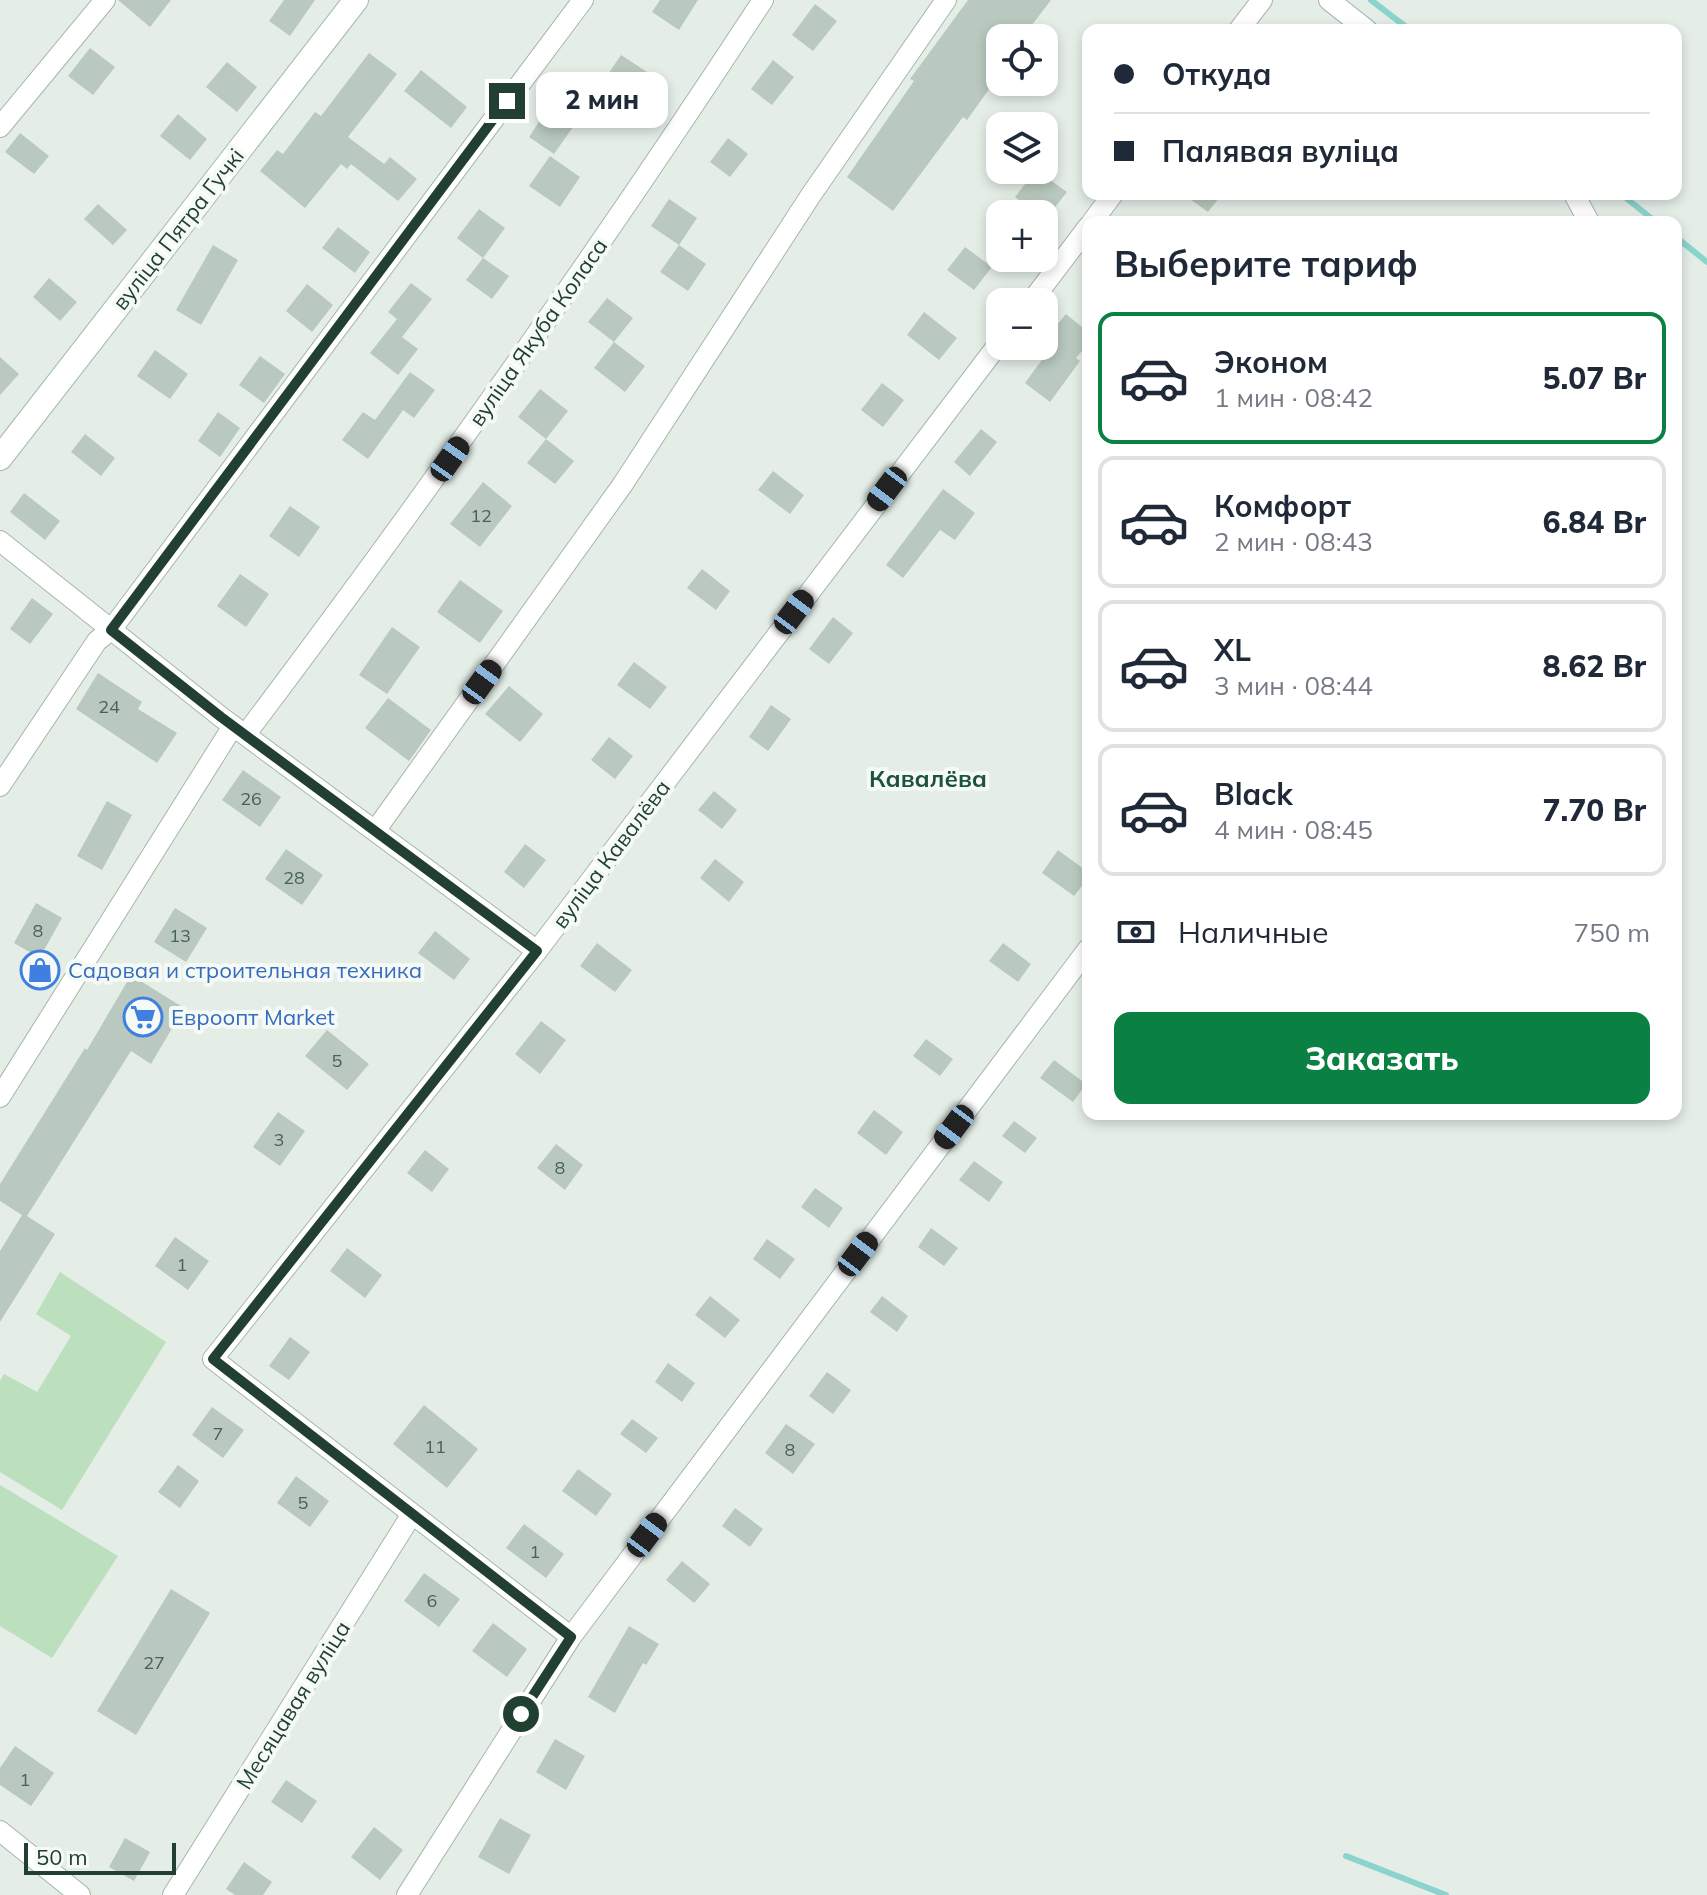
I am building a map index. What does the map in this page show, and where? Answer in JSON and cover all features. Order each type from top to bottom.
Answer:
[{"type":"street","points":[[0,127],[105,0]]},
{"type":"street","name":"вуліца Пятра Гучкі","points":[[0,458],[356,0]]},
{"type":"street","points":[[0,786],[88,653],[111,630],[583,0]]},
{"type":"street","name":"вуліца Якуба Коласа","points":[[0,1097],[240,730],[424,496],[660,157],[763,0]]},
{"type":"street","points":[[375,831],[623,484],[811,195],[946,0]]},
{"type":"street","points":[[1244,24],[1262,0]]},
{"type":"street","points":[[1329,0],[1359,24]]},
{"type":"street","points":[[1042,288],[1082,235]]},
{"type":"street","name":"вуліца Кавалёва","points":[[412,1514],[213,1359],[537,951],[986,360]]},
{"type":"street","points":[[0,541],[240,730],[537,951]]},
{"type":"street","points":[[407,1895],[571,1637],[1082,957]]},
{"type":"street","points":[[412,1514],[571,1637]]},
{"type":"street","name":"Месяцавая вуліца","points":[[173,1895],[412,1514]]},
{"type":"street","points":[[0,1831],[80,1895]]},
{"type":"green space","points":[[60,1272],[166,1342],[62,1510],[0,1472],[0,1381],[4,1374],[37,1392],[71,1336],[36,1314]]},
{"type":"green space","points":[[0,1485],[118,1556],[52,1658],[0,1626]]},
{"type":"building","points":[[118,0],[171,0],[150,27]]},
{"type":"building","points":[[284,0],[315,0],[290,36],[269,21]]},
{"type":"building","points":[[660,0],[698,0],[679,30],[652,12]]},
{"type":"building","points":[[968,0],[1051,0],[1033,24],[986,24],[986,94],[967,120],[963,117],[893,211],[847,177],[914,81],[910,79]]},
{"type":"building","points":[[815,4],[837,21],[813,51],[792,35]]},
{"type":"building","points":[[90,48],[115,67],[93,95],[68,76]]},
{"type":"building","points":[[369,53],[397,74],[348,137],[384,164],[390,157],[417,179],[398,201],[351,164],[347,169],[341,164],[305,208],[260,171],[277,150],[283,154],[315,112],[321,116]]},
{"type":"building","points":[[621,55],[647,72],[624,107],[598,89]]},
{"type":"building","points":[[773,60],[794,77],[772,105],[751,89]]},
{"type":"building","points":[[227,62],[257,87],[237,112],[206,87]]},
{"type":"building","points":[[421,70],[467,107],[451,128],[404,91]]},
{"type":"building","points":[[547,110],[573,127],[554,154],[529,137]]},
{"type":"building","points":[[178,114],[207,139],[190,160],[160,136]]},
{"type":"building","points":[[20,133],[49,156],[34,174],[5,152]]},
{"type":"building","points":[[728,138],[748,154],[730,177],[710,162]]},
{"type":"building","points":[[550,156],[580,177],[560,207],[529,186]]},
{"type":"building","points":[[1025,184],[1056,184],[1067,192],[1058,203],[1058,200],[1019,200],[1015,197]]},
{"type":"building","points":[[669,199],[697,218],[679,245],[651,226]]},
{"type":"building","points":[[1191,200],[1217,200],[1208,212]]},
{"type":"building","points":[[98,204],[127,230],[113,245],[84,219]]},
{"type":"building","points":[[479,209],[505,228],[483,258],[457,238]]},
{"type":"building","points":[[338,227],[370,252],[355,273],[322,248]]},
{"type":"building","points":[[213,245],[238,260],[201,325],[176,310]]},
{"type":"building","points":[[679,245],[706,264],[688,291],[660,272]]},
{"type":"building","points":[[965,247],[986,263],[988,272],[974,290],[947,270]]},
{"type":"building","points":[[483,258],[509,276],[492,299],[466,280]]},
{"type":"building","points":[[49,278],[77,302],[60,321],[33,297]]},
{"type":"building","points":[[411,283],[432,299],[402,337],[418,349],[398,375],[370,353],[397,319],[388,312]]},
{"type":"building","points":[[307,284],[333,305],[312,332],[286,311]]},
{"type":"building","points":[[607,298],[633,318],[614,342],[588,322]]},
{"type":"building","points":[[924,312],[957,338],[939,360],[907,335]]},
{"type":"building","points":[[1066,314],[1082,327],[1082,351],[1076,358],[1080,361],[1050,402],[1025,383],[1042,360],[1058,360],[1058,324]]},
{"type":"building","points":[[614,342],[645,366],[625,392],[594,368]]},
{"type":"building","points":[[155,350],[188,374],[170,399],[137,376]]},
{"type":"building","points":[[260,356],[285,374],[264,403],[239,385]]},
{"type":"building","points":[[0,357],[19,374],[0,395]]},
{"type":"building","points":[[410,372],[435,390],[414,418],[403,410],[368,459],[342,440],[363,412],[375,420]]},
{"type":"building","points":[[882,383],[904,400],[883,427],[861,410]]},
{"type":"building","points":[[540,389],[568,411],[546,439],[518,417]]},
{"type":"building","points":[[218,412],[240,428],[220,457],[198,441]]},
{"type":"building","points":[[981,429],[997,442],[970,476],[954,462]]},
{"type":"building","points":[[85,434],[115,458],[101,476],[71,452]]},
{"type":"building","points":[[546,439],[574,461],[555,484],[527,463]]},
{"type":"building","points":[[773,471],[804,495],[790,514],[758,490]]},
{"type":"building","points":[[483,482],[512,506],[480,547],[450,524]]},
{"type":"building","points":[[943,489],[975,513],[955,540],[940,530],[903,578],[886,565]]},
{"type":"building","points":[[24,493],[60,521],[45,540],[10,512]]},
{"type":"building","points":[[290,506],[320,527],[299,557],[269,536]]},
{"type":"building","points":[[702,569],[730,591],[716,610],[687,588]]},
{"type":"building","points":[[240,574],[269,594],[246,627],[217,606]]},
{"type":"building","points":[[460,580],[503,611],[480,643],[437,612]]},
{"type":"building","points":[[32,598],[53,614],[30,644],[10,629]]},
{"type":"building","points":[[833,617],[853,633],[829,664],[809,649]]},
{"type":"building","points":[[392,627],[420,647],[387,694],[359,675]]},
{"type":"building","points":[[634,662],[667,687],[650,709],[617,685]]},
{"type":"building","points":[[98,673],[142,702],[138,709],[177,733],[157,763],[76,709]]},
{"type":"building","points":[[509,686],[543,714],[520,742],[485,714]]},
{"type":"building","points":[[388,698],[431,730],[409,761],[365,728]]},
{"type":"building","points":[[771,705],[791,719],[768,751],[749,737]]},
{"type":"building","points":[[609,737],[633,756],[615,779],[591,760]]},
{"type":"building","points":[[243,770],[281,797],[260,827],[222,800]]},
{"type":"building","points":[[714,791],[737,810],[722,829],[698,810]]},
{"type":"building","points":[[107,801],[132,815],[102,870],[77,856]]},
{"type":"building","points":[[525,844],[546,860],[524,888],[504,872]]},
{"type":"building","points":[[286,849],[323,875],[302,905],[265,879]]},
{"type":"building","points":[[1058,850],[1082,868],[1082,886],[1074,896],[1042,873]]},
{"type":"building","points":[[715,859],[744,882],[729,902],[700,878]]},
{"type":"building","points":[[36,903],[62,918],[43,952],[59,964],[44,989],[22,975],[33,954],[14,943]]},
{"type":"building","points":[[175,908],[207,928],[186,962],[154,942]]},
{"type":"building","points":[[435,931],[470,959],[454,980],[418,953]]},
{"type":"building","points":[[597,943],[632,970],[615,992],[580,966]]},
{"type":"building","points":[[1003,943],[1031,964],[1018,982],[989,961]]},
{"type":"building","points":[[131,975],[184,1008],[151,1064],[131,1051],[27,1216],[55,1234],[0,1322],[0,1251],[22,1215],[0,1201],[0,1184],[85,1048],[87,1050]]},
{"type":"building","points":[[541,1021],[566,1040],[540,1074],[515,1054]]},
{"type":"building","points":[[327,1030],[369,1064],[347,1090],[305,1056]]},
{"type":"building","points":[[926,1039],[953,1059],[940,1076],[913,1056]]},
{"type":"building","points":[[1054,1060],[1082,1081],[1082,1090],[1073,1102],[1040,1078]]},
{"type":"building","points":[[874,1110],[903,1132],[886,1155],[857,1133]]},
{"type":"building","points":[[278,1112],[305,1131],[280,1166],[253,1147]]},
{"type":"building","points":[[1014,1121],[1037,1138],[1025,1153],[1002,1136]]},
{"type":"building","points":[[556,1144],[583,1165],[565,1190],[537,1168]]},
{"type":"building","points":[[425,1150],[449,1169],[432,1192],[407,1173]]},
{"type":"building","points":[[974,1161],[1003,1182],[989,1202],[959,1180]]},
{"type":"building","points":[[815,1188],[843,1208],[829,1228],[801,1207]]},
{"type":"building","points":[[931,1228],[958,1248],[944,1266],[918,1247]]},
{"type":"building","points":[[175,1237],[209,1261],[188,1290],[155,1266]]},
{"type":"building","points":[[767,1239],[795,1259],[780,1279],[753,1259]]},
{"type":"building","points":[[347,1248],[382,1275],[365,1298],[330,1271]]},
{"type":"building","points":[[710,1296],[740,1320],[725,1338],[695,1315]]},
{"type":"building","points":[[882,1296],[908,1316],[897,1332],[870,1312]]},
{"type":"building","points":[[290,1337],[310,1352],[289,1380],[269,1366]]},
{"type":"building","points":[[668,1363],[695,1383],[682,1402],[655,1382]]},
{"type":"building","points":[[827,1372],[851,1390],[833,1414],[809,1396]]},
{"type":"building","points":[[424,1405],[478,1449],[447,1488],[393,1444]]},
{"type":"building","points":[[212,1407],[244,1430],[223,1458],[192,1435]]},
{"type":"building","points":[[632,1419],[658,1438],[646,1453],[620,1434]]},
{"type":"building","points":[[786,1424],[815,1444],[793,1474],[765,1453]]},
{"type":"building","points":[[178,1465],[199,1481],[180,1508],[158,1492]]},
{"type":"building","points":[[578,1469],[612,1494],[596,1516],[562,1491]]},
{"type":"building","points":[[296,1476],[329,1501],[310,1527],[277,1503]]},
{"type":"building","points":[[735,1508],[763,1529],[750,1547],[722,1526]]},
{"type":"building","points":[[524,1524],[564,1554],[546,1578],[506,1548]]},
{"type":"building","points":[[682,1561],[710,1584],[694,1603],[666,1580]]},
{"type":"building","points":[[424,1573],[460,1599],[439,1627],[404,1601]]},
{"type":"building","points":[[171,1589],[210,1613],[136,1735],[97,1711]]},
{"type":"building","points":[[493,1623],[527,1649],[507,1677],[472,1651]]},
{"type":"building","points":[[629,1626],[659,1644],[646,1665],[643,1663],[615,1713],[588,1697]]},
{"type":"building","points":[[555,1739],[585,1756],[566,1790],[536,1772]]},
{"type":"building","points":[[15,1746],[54,1773],[31,1806],[0,1785],[0,1768]]},
{"type":"building","points":[[286,1780],[317,1801],[302,1823],[271,1802]]},
{"type":"building","points":[[500,1818],[531,1835],[509,1874],[478,1857]]},
{"type":"building","points":[[374,1827],[403,1850],[380,1880],[351,1857]]},
{"type":"building","points":[[125,1838],[150,1852],[134,1881],[109,1867]]},
{"type":"building","points":[[244,1862],[272,1882],[263,1895],[235,1895],[226,1889]]},
{"type":"waterway","points":[[1371,0],[1402,24]]},
{"type":"waterway","points":[[1628,200],[1648,216]]},
{"type":"waterway","points":[[1682,242],[1707,262]]},
{"type":"waterway","points":[[1346,1856],[1446,1895]]},
{"type":"place","name":"Садовая и строительная техника","points":[[40,970]]},
{"type":"place","name":"Евроопт Market","points":[[143,1017]]},
{"type":"district","name":"Кавалёва","points":[[928,778]]},
{"type":"route","points":[[507,101],[111,630],[221,717],[537,951],[213,1359],[571,1637],[521,1714]]}]
